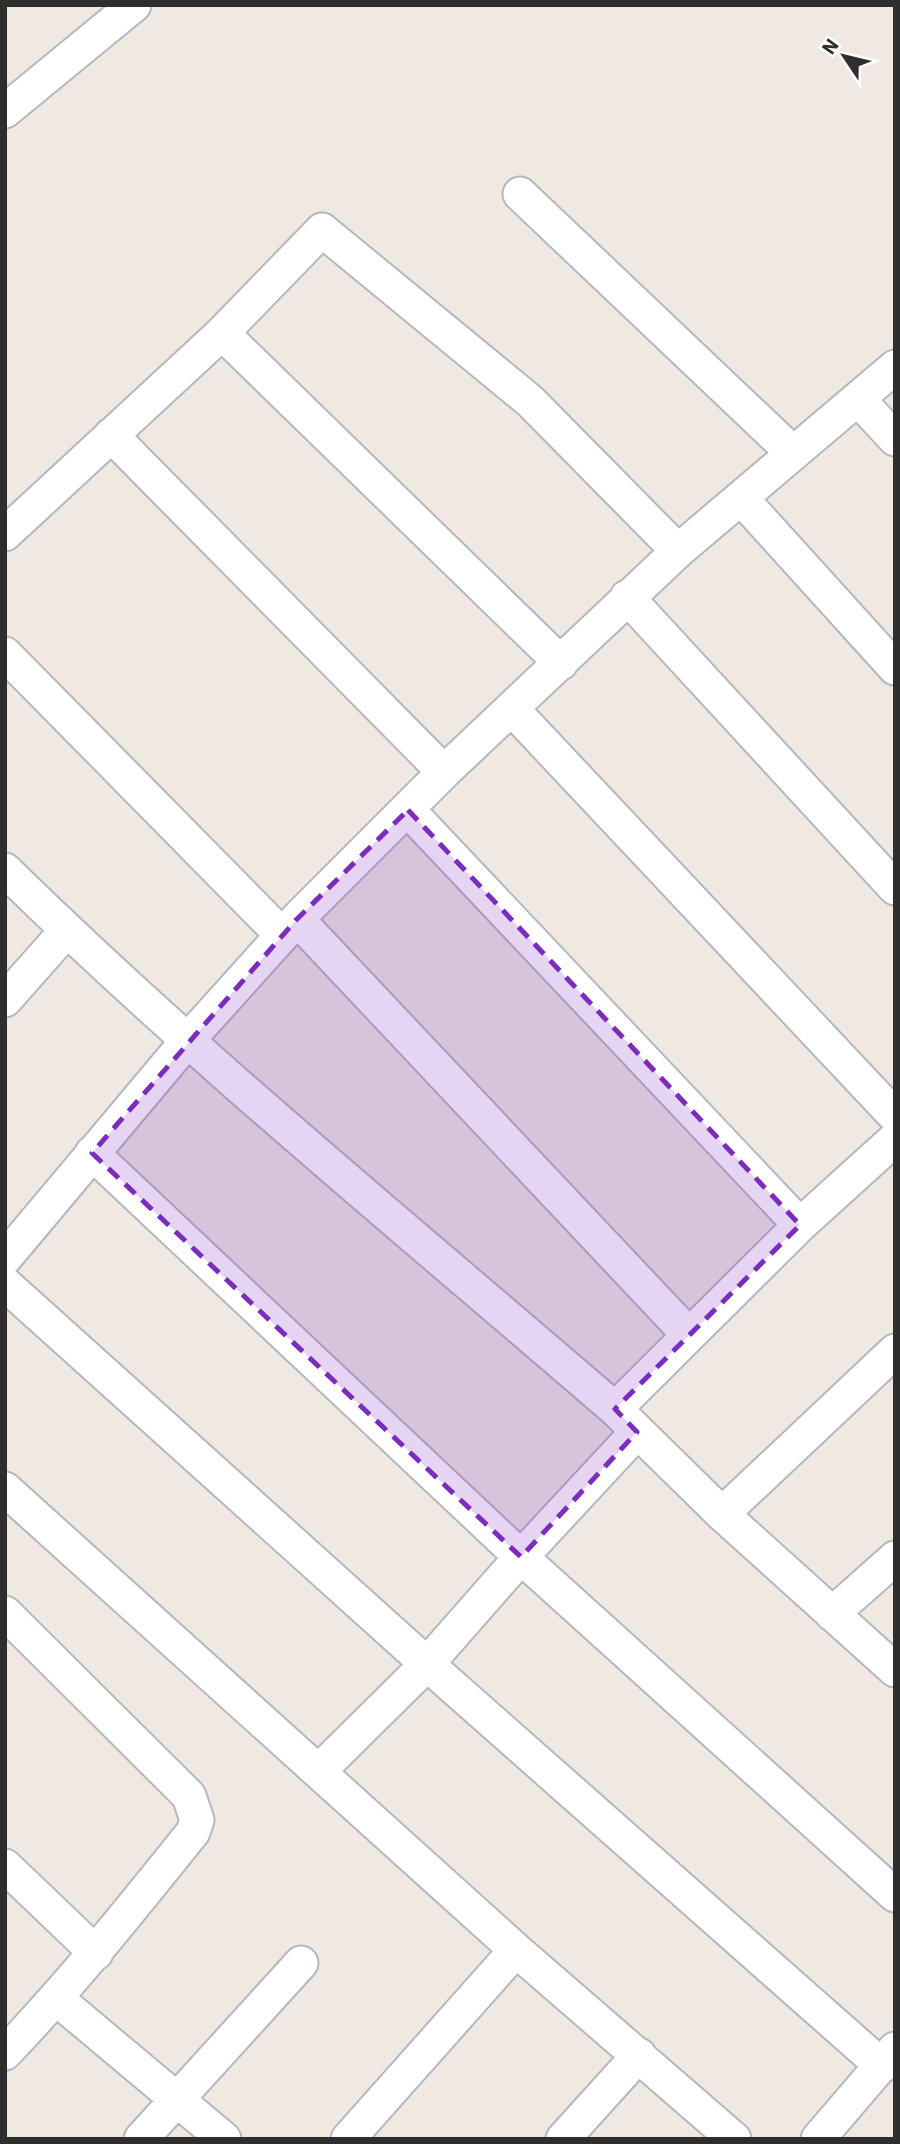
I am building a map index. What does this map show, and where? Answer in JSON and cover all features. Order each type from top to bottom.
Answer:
[{"type":"street","points":[[5,111],[134,5]]},
{"type":"street","points":[[520,194],[793,453]]},
{"type":"street","points":[[5,534],[222,333],[322,230],[530,401],[678,551]]},
{"type":"street","points":[[222,333],[561,663]]},
{"type":"street","points":[[5,1258],[188,1040],[290,927],[444,772],[678,551],[895,367]]},
{"type":"street","points":[[858,399],[895,439]]},
{"type":"street","points":[[111,435],[444,772]]},
{"type":"street","points":[[741,498],[895,668]]},
{"type":"street","points":[[628,597],[895,888]]},
{"type":"street","points":[[5,654],[290,927],[688,1334]]},
{"type":"street","points":[[512,709],[895,1116]]},
{"type":"street","points":[[408,810],[800,1225]]},
{"type":"street","points":[[5,870],[66,930],[188,1040],[626,1421],[722,1514],[895,1670]]},
{"type":"street","points":[[5,1000],[66,930]]},
{"type":"street","points":[[319,1771],[426,1664],[521,1557],[626,1421],[688,1334],[800,1225],[895,1139]]},
{"type":"street","points":[[92,1153],[521,1557],[895,1895]]},
{"type":"street","points":[[5,1284],[426,1664],[889,2058],[818,2139]]},
{"type":"street","points":[[722,1514],[895,1351]]},
{"type":"street","points":[[5,1489],[516,1950],[734,2139]]},
{"type":"street","points":[[832,1614],[895,1558]]},
{"type":"street","points":[[5,1613],[189,1796],[197,1820],[193,1832],[96,1953],[57,1999],[5,2053]]},
{"type":"street","points":[[5,1866],[96,1953]]},
{"type":"street","points":[[348,2139],[516,1950]]},
{"type":"street","points":[[141,2139],[301,1963]]},
{"type":"street","points":[[57,1999],[224,2139]]},
{"type":"street","points":[[563,2139],[639,2055]]},
{"type":"highlighted area","points":[[408,810],[800,1225],[615,1409],[637,1432],[521,1557],[92,1153],[297,919]]}]
